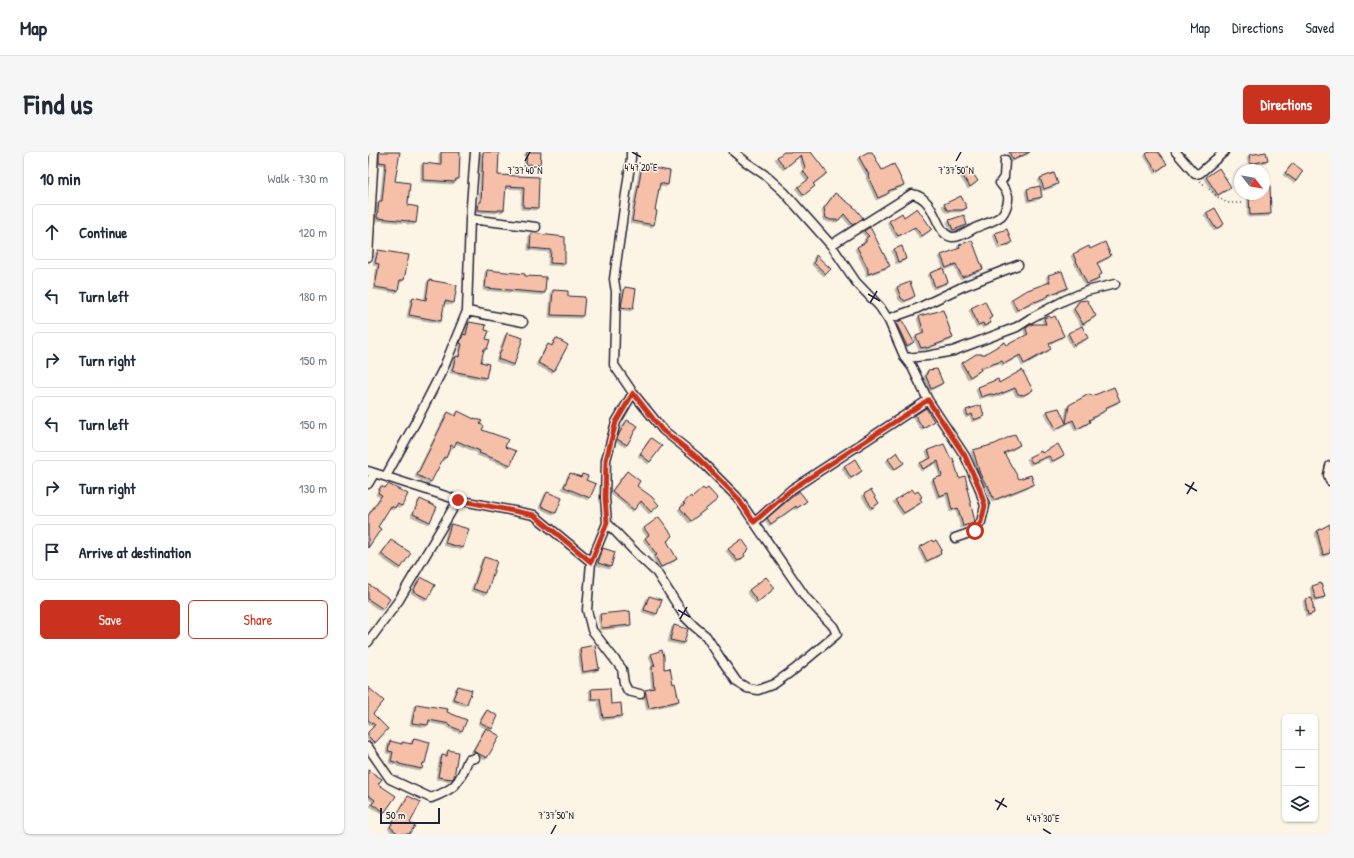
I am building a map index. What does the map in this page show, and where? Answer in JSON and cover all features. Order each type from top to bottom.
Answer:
[{"type":"street","points":[[368,257],[371,218],[370,172],[374,152]]},
{"type":"street","points":[[386,476],[444,367],[467,311],[470,219],[475,152]]},
{"type":"street","points":[[607,523],[657,573],[685,617],[706,636],[737,682],[747,688],[758,690],[774,684],[837,634],[833,626],[806,598],[737,497],[697,457],[662,430],[633,393],[614,365],[616,292],[614,279],[626,200],[631,152]]},
{"type":"street","points":[[734,152],[784,192],[830,245],[856,282],[888,319],[905,358],[912,367],[928,400],[965,456],[979,487],[985,506],[981,522],[975,531],[955,538]]},
{"type":"street","points":[[1176,152],[1195,174],[1200,173],[1224,152]]},
{"type":"street","points":[[830,245],[912,194],[919,195],[929,204],[945,234],[953,237],[961,235],[995,219],[1005,210],[1008,197],[1005,189],[1000,184],[1004,176],[1006,160]]},
{"type":"street","points":[[470,219],[536,227]]},
{"type":"street","points":[[888,319],[916,309],[964,286],[1018,265]]},
{"type":"street","points":[[905,358],[953,351],[1017,328],[1031,318],[1065,300],[1087,291],[1116,284]]},
{"type":"street","points":[[467,311],[523,322]]},
{"type":"street","points":[[633,393],[616,422],[606,460],[605,498],[607,523],[591,562],[587,610],[592,630],[622,669],[624,683],[628,692],[640,694]]},
{"type":"street","points":[[754,522],[792,489],[928,400]]},
{"type":"street","points":[[1330,466],[1328,475],[1330,481]]},
{"type":"street","points":[[368,484],[371,473],[386,476],[458,500],[534,515],[591,562]]},
{"type":"street","points":[[368,642],[399,600],[458,500]]},
{"type":"street","points":[[368,747],[390,779],[431,798],[445,792],[454,785],[461,778],[468,760],[475,758]]},
{"type":"path","points":[[1193,172],[1193,176],[1227,203],[1244,203]]},
{"type":"building","points":[[379,152],[400,152],[395,181],[410,183],[408,205],[418,207],[416,223],[377,218],[379,201],[382,201],[386,163],[379,162]]},
{"type":"building","points":[[441,152],[460,152],[459,179],[456,179],[455,182],[423,180],[423,163],[441,165]]},
{"type":"building","points":[[483,152],[499,152],[498,175],[539,177],[538,208],[523,207],[524,187],[506,186],[504,210],[478,210],[479,202],[481,202]]},
{"type":"building","points":[[527,152],[541,152],[540,165],[526,164]]},
{"type":"building","points":[[784,152],[811,152],[827,173],[813,184],[815,186],[804,195],[798,187],[809,179],[803,171],[805,167],[801,155],[785,168],[777,157]]},
{"type":"building","points":[[868,152],[872,152],[882,170],[894,164],[904,185],[888,191],[889,193],[878,198],[868,176],[869,175],[859,157]]},
{"type":"building","points":[[1009,152],[1030,152],[1013,160]]},
{"type":"building","points":[[1149,152],[1158,152],[1167,164],[1157,171],[1146,154]]},
{"type":"building","points":[[1266,152],[1268,160],[1251,164],[1249,155]]},
{"type":"building","points":[[1293,163],[1303,171],[1296,181],[1285,173]]},
{"type":"building","points":[[642,166],[670,171],[668,185],[660,183],[654,225],[632,221]]},
{"type":"building","points":[[969,168],[978,181],[970,187],[961,173]]},
{"type":"building","points":[[1219,168],[1231,187],[1218,195],[1206,177]]},
{"type":"building","points":[[1054,173],[1058,184],[1044,189],[1040,178]]},
{"type":"building","points":[[1270,184],[1271,214],[1250,215],[1249,200],[1270,200]]},
{"type":"building","points":[[1040,186],[1042,197],[1029,200],[1027,189]]},
{"type":"building","points":[[835,193],[854,207],[863,218],[853,225],[844,214],[839,220],[831,220],[826,218],[824,208]]},
{"type":"building","points":[[961,196],[967,208],[962,210],[947,210],[944,204]]},
{"type":"building","points":[[917,208],[932,229],[922,236],[915,227],[898,236],[889,221],[902,213],[904,217]]},
{"type":"building","points":[[1215,208],[1224,224],[1216,229],[1206,213]]},
{"type":"building","points":[[964,215],[967,225],[953,230],[949,220]]},
{"type":"building","points":[[870,227],[890,266],[868,274],[868,269],[857,247],[866,242],[866,238],[869,236],[864,231]]},
{"type":"building","points":[[1007,229],[1012,243],[1000,247],[995,233]]},
{"type":"building","points":[[531,233],[565,237],[565,264],[550,263],[551,250],[530,248]]},
{"type":"building","points":[[972,240],[983,269],[962,277],[956,264],[946,268],[941,255],[960,248],[959,245]]},
{"type":"building","points":[[1105,242],[1111,256],[1097,263],[1102,274],[1098,276],[1099,279],[1087,284],[1073,254],[1089,246],[1090,249]]},
{"type":"building","points":[[902,246],[906,259],[898,262],[894,249]]},
{"type":"building","points":[[378,250],[409,255],[404,280],[400,280],[398,291],[375,287],[379,264],[375,263]]},
{"type":"building","points":[[816,255],[831,269],[826,274],[814,263]]},
{"type":"building","points":[[943,268],[948,282],[935,287],[930,273]]},
{"type":"building","points":[[487,270],[525,274],[525,276],[546,277],[545,293],[485,288]]},
{"type":"building","points":[[1062,271],[1068,288],[1048,295],[1049,296],[1035,302],[1034,301],[1017,310],[1012,299],[1025,291],[1050,282],[1048,275]]},
{"type":"building","points":[[429,280],[457,285],[454,303],[445,301],[441,321],[409,315],[413,297],[426,300]]},
{"type":"building","points":[[910,282],[915,296],[905,301],[901,298],[897,287]]},
{"type":"building","points":[[625,287],[636,289],[633,309],[621,307]]},
{"type":"building","points":[[553,290],[568,291],[568,296],[585,297],[583,316],[551,315]]},
{"type":"building","points":[[1087,300],[1096,316],[1083,324],[1074,309],[1079,301]]},
{"type":"building","points":[[985,301],[992,317],[989,319],[991,323],[984,326],[983,323],[978,325],[971,308]]},
{"type":"building","points":[[943,310],[953,338],[927,348],[921,348],[916,336],[924,333],[919,316]]},
{"type":"building","points":[[1049,316],[1051,318],[1055,316],[1064,336],[1049,343],[1051,349],[1024,364],[1020,355],[1004,364],[1002,361],[980,368],[981,370],[970,377],[962,363],[976,354],[986,354],[1005,342],[1007,345],[1028,334],[1026,330],[1027,327],[1033,324],[1046,324],[1044,318]]},
{"type":"building","points":[[902,320],[914,342],[907,346],[896,323]]},
{"type":"building","points":[[469,322],[486,325],[485,330],[489,331],[486,339],[490,340],[487,349],[484,349],[481,362],[489,364],[486,378],[452,371],[456,356],[459,357],[462,344],[460,343],[463,334],[466,335]]},
{"type":"building","points":[[1082,326],[1088,338],[1074,345],[1068,333]]},
{"type":"building","points":[[507,333],[523,338],[514,365],[498,359]]},
{"type":"building","points":[[556,338],[568,345],[554,371],[538,363],[548,344],[552,346]]},
{"type":"building","points":[[937,369],[943,383],[931,389],[926,376],[928,370]]},
{"type":"building","points":[[1022,370],[1033,390],[1024,395],[1018,394],[1015,388],[998,395],[990,394],[981,397],[978,387],[998,379],[999,383]]},
{"type":"building","points":[[1114,387],[1120,401],[1105,408],[1106,410],[1089,420],[1090,422],[1077,429],[1073,420],[1056,429],[1047,411],[1059,408],[1066,423],[1069,405],[1089,394],[1092,396]]},
{"type":"building","points":[[981,405],[984,416],[974,420],[972,414],[968,416],[966,410]]},
{"type":"building","points":[[926,408],[934,421],[923,428],[915,415]]},
{"type":"building","points":[[458,411],[474,419],[482,421],[480,424],[484,426],[482,430],[508,439],[505,447],[516,451],[511,465],[479,453],[480,451],[457,441],[454,447],[451,445],[446,458],[444,457],[431,482],[417,475],[448,412],[456,416]]},
{"type":"building","points":[[627,420],[638,426],[627,445],[617,439]]},
{"type":"building","points":[[1015,434],[1020,445],[1004,453],[1019,479],[1031,475],[1034,484],[994,500],[988,485],[987,486],[980,474],[973,450],[995,444]]},
{"type":"building","points":[[651,438],[662,446],[650,462],[640,454]]},
{"type":"building","points":[[944,444],[951,459],[953,458],[959,478],[965,476],[974,523],[963,526],[958,508],[952,510],[948,493],[939,496],[933,479],[942,476],[938,461],[923,469],[920,463],[931,458],[928,450]]},
{"type":"building","points":[[1058,444],[1064,455],[1053,461],[1049,456],[1032,463],[1029,457],[1041,451],[1042,453]]},
{"type":"building","points":[[897,452],[904,463],[895,469],[888,459]]},
{"type":"building","points":[[855,459],[862,471],[851,478],[844,466]]},
{"type":"building","points":[[627,471],[640,481],[637,486],[652,497],[659,505],[651,512],[641,501],[634,510],[612,491]]},
{"type":"building","points":[[570,473],[581,477],[582,474],[588,476],[586,480],[596,484],[590,498],[564,487]]},
{"type":"building","points":[[388,484],[408,494],[402,506],[397,504],[395,508],[391,506],[378,527],[381,529],[368,548],[368,516],[382,495],[378,493],[381,486],[385,488]]},
{"type":"building","points":[[703,488],[705,490],[708,488],[718,499],[691,521],[680,508],[691,496],[692,498]]},
{"type":"building","points":[[912,489],[915,493],[918,491],[922,497],[920,498],[922,502],[904,513],[895,500]]},
{"type":"building","points":[[871,490],[879,503],[872,508],[864,494]]},
{"type":"building","points":[[799,491],[807,501],[797,508],[796,506],[771,524],[767,518]]},
{"type":"building","points":[[547,492],[562,498],[556,513],[541,506]]},
{"type":"building","points":[[420,499],[437,507],[430,522],[413,514]]},
{"type":"building","points":[[659,517],[673,536],[667,541],[677,559],[661,567],[655,556],[657,555],[645,538],[649,535],[644,528]]},
{"type":"building","points":[[451,524],[469,529],[463,548],[445,543]]},
{"type":"building","points":[[1330,524],[1330,553],[1323,555],[1317,531]]},
{"type":"building","points":[[742,539],[749,549],[744,554],[745,556],[738,561],[728,549]]},
{"type":"building","points":[[391,540],[411,553],[401,568],[381,554]]},
{"type":"building","points":[[932,540],[933,542],[936,540],[942,550],[940,551],[941,554],[927,561],[920,547]]},
{"type":"building","points":[[603,548],[615,552],[611,567],[598,563]]},
{"type":"building","points":[[484,557],[497,561],[487,593],[473,589]]},
{"type":"building","points":[[421,577],[435,585],[428,599],[413,591]]},
{"type":"building","points":[[766,577],[775,588],[758,602],[749,590]]},
{"type":"building","points":[[1321,583],[1325,597],[1316,599],[1312,586]]},
{"type":"building","points":[[368,584],[390,599],[383,609],[368,599]]},
{"type":"building","points":[[649,596],[662,600],[657,614],[644,610]]},
{"type":"building","points":[[1312,598],[1314,613],[1308,615],[1305,599]]},
{"type":"building","points":[[630,611],[631,625],[602,628],[600,614]]},
{"type":"building","points":[[674,625],[688,629],[684,643],[670,640]]},
{"type":"building","points":[[595,645],[599,669],[583,672],[580,648]]},
{"type":"building","points":[[662,650],[664,656],[664,669],[670,668],[673,684],[675,683],[679,701],[649,708],[645,690],[654,688],[652,666],[655,666],[651,654]]},
{"type":"building","points":[[458,686],[472,690],[467,704],[453,699]]},
{"type":"building","points":[[368,687],[384,701],[373,714],[388,729],[375,743],[368,736],[368,732],[375,725],[368,720]]},
{"type":"building","points":[[610,688],[611,704],[621,703],[622,716],[603,718],[600,699],[592,699],[591,689]]},
{"type":"building","points":[[416,704],[448,709],[447,712],[467,720],[462,731],[450,726],[450,724],[429,720],[428,725],[412,723]]},
{"type":"building","points":[[487,710],[498,716],[492,729],[480,722]]},
{"type":"building","points":[[486,728],[500,736],[487,758],[473,751]]},
{"type":"building","points":[[414,738],[430,742],[422,769],[391,761],[393,752],[388,751],[390,741],[402,744],[402,742],[412,744]]},
{"type":"building","points":[[448,750],[458,752],[454,777],[452,779],[438,777],[442,755],[447,756]]},
{"type":"building","points":[[368,770],[382,779],[378,784],[396,796],[385,812],[372,804],[375,800],[368,795]]},
{"type":"building","points":[[408,796],[421,802],[410,823],[415,826],[409,834],[399,834],[390,827]]},
{"type":"route","points":[[458,500],[534,515],[591,562],[607,523],[605,498],[606,460],[616,422],[633,393],[662,430],[697,457],[737,497],[754,522],[792,489],[928,400],[965,456],[979,487],[985,506],[981,522],[975,531]]}]
